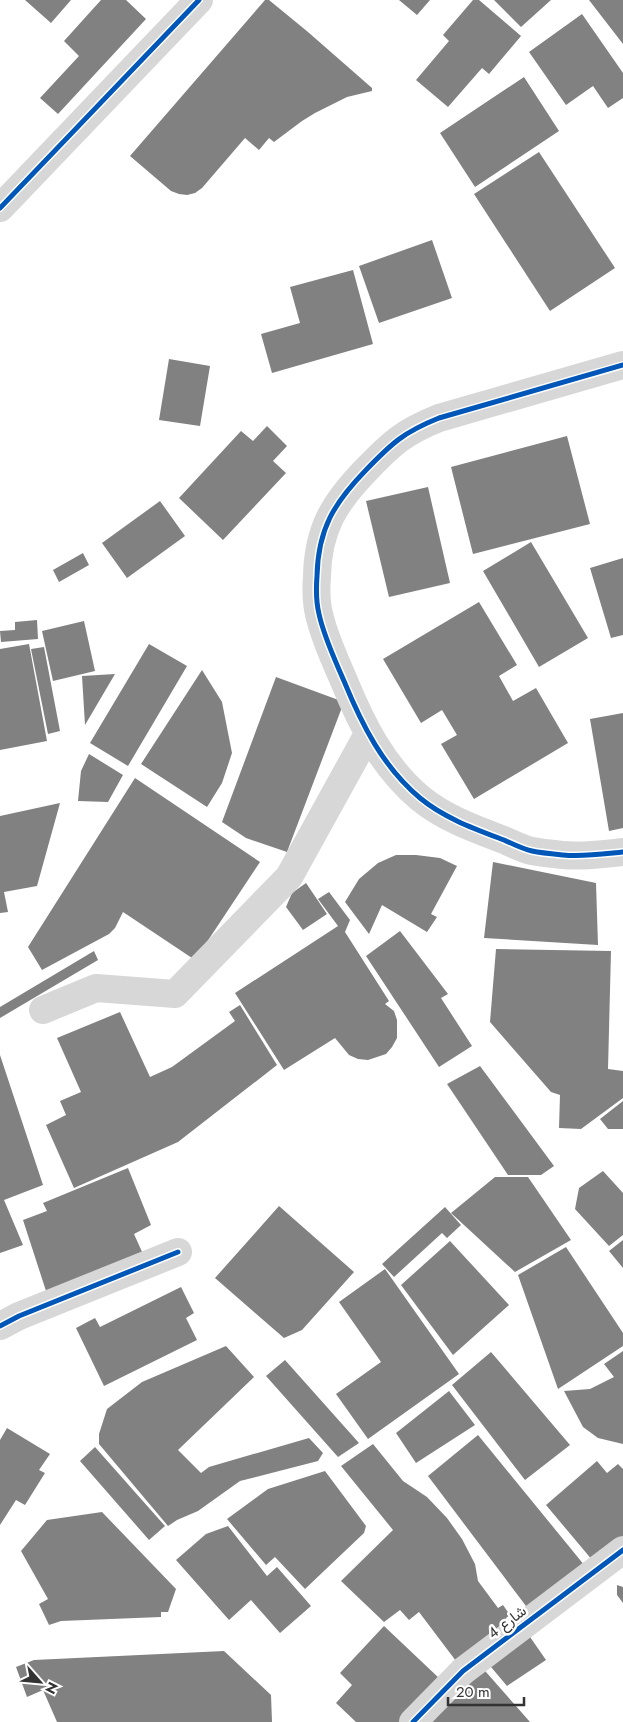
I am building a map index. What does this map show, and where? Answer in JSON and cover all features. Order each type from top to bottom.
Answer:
[{"type":"street","points":[[0,208],[199,0]]},
{"type":"street","points":[[623,365],[440,418],[398,438],[355,482],[323,530],[318,550],[316,590],[318,613],[324,632],[358,715],[382,756],[402,780],[421,798],[470,828],[532,851],[564,856],[592,856],[623,852]]},
{"type":"street","points":[[43,1010],[96,988],[175,994],[289,877],[368,734]]},
{"type":"street","points":[[0,1326],[19,1316],[178,1252]]},
{"type":"street","name":"شارع 4","points":[[413,1722],[463,1671],[623,1550]]},
{"type":"building","points":[[25,0],[71,0],[51,23]]},
{"type":"building","points":[[101,0],[126,0],[146,19],[58,114],[40,98],[79,56],[64,41]]},
{"type":"building","points":[[265,0],[269,0],[308,32],[372,88],[372,91],[347,97],[315,113],[274,142],[269,138],[259,150],[245,138],[202,188],[195,193],[187,195],[171,191],[130,156]]},
{"type":"building","points":[[399,0],[430,0],[417,15]]},
{"type":"building","points":[[473,0],[479,0],[521,36],[489,74],[482,68],[448,107],[416,80],[449,41],[443,35]]},
{"type":"building","points":[[494,0],[551,0],[521,27]]},
{"type":"building","points":[[589,0],[623,0],[623,44]]},
{"type":"building","points":[[582,14],[623,73],[623,98],[608,108],[593,86],[566,105],[529,52]]},
{"type":"building","points":[[524,77],[559,131],[475,187],[440,133]]},
{"type":"building","points":[[539,152],[615,268],[550,311],[474,194]]},
{"type":"building","points":[[432,240],[452,298],[379,323],[359,266]]},
{"type":"building","points":[[353,270],[373,344],[272,373],[261,334],[300,323],[290,287]]},
{"type":"building","points":[[169,359],[210,366],[200,426],[159,420]]},
{"type":"building","points":[[267,426],[287,446],[273,461],[286,473],[223,540],[179,498],[241,431],[253,441]]},
{"type":"building","points":[[567,436],[590,524],[473,554],[451,467]]},
{"type":"building","points":[[428,487],[450,583],[389,597],[366,501]]},
{"type":"building","points":[[160,501],[185,536],[127,578],[102,543]]},
{"type":"building","points":[[531,542],[588,638],[539,667],[483,571]]},
{"type":"building","points":[[83,553],[89,565],[59,582],[53,570]]},
{"type":"building","points":[[623,558],[623,635],[611,638],[590,568]]},
{"type":"building","points":[[479,602],[517,665],[499,676],[513,701],[536,688],[568,743],[474,799],[441,744],[457,735],[442,710],[421,723],[383,659]]},
{"type":"building","points":[[37,620],[38,639],[1,642],[0,631],[15,630],[15,622]]},
{"type":"building","points":[[84,621],[95,671],[53,681],[42,631]]},
{"type":"building","points":[[29,644],[47,741],[0,750],[0,649]]},
{"type":"building","points":[[149,644],[187,666],[128,766],[90,743]]},
{"type":"building","points":[[44,647],[60,731],[48,734],[31,649]]},
{"type":"building","points":[[202,670],[222,702],[232,753],[222,783],[207,807],[141,764]]},
{"type":"building","points":[[115,674],[85,725],[82,676]]},
{"type":"building","points":[[276,677],[344,702],[287,852],[246,838],[222,822]]},
{"type":"building","points":[[623,713],[623,828],[609,831],[590,719]]},
{"type":"building","points":[[89,754],[123,775],[108,802],[78,801],[81,771]]},
{"type":"building","points":[[135,778],[260,862],[195,960],[123,912],[115,928],[109,934],[42,970],[28,947]]},
{"type":"building","points":[[60,803],[37,886],[4,892],[8,912],[0,913],[0,816]]},
{"type":"building","points":[[396,855],[440,858],[457,866],[431,914],[437,917],[427,932],[382,905],[369,934],[345,902],[359,879],[378,863]]},
{"type":"building","points":[[493,862],[596,883],[598,945],[484,938]]},
{"type":"building","points":[[306,883],[327,914],[303,930],[286,907],[292,893]]},
{"type":"building","points":[[329,892],[350,920],[345,932],[389,1001],[385,1004],[394,1011],[397,1020],[397,1038],[386,1054],[368,1060],[358,1059],[349,1055],[335,1038],[284,1070],[235,993],[338,926],[318,899]]},
{"type":"building","points":[[400,931],[448,994],[441,998],[472,1046],[439,1067],[366,956]]},
{"type":"building","points":[[496,949],[611,951],[608,1069],[623,1071],[623,1098],[581,1129],[559,1128],[560,1095],[551,1092],[490,1022]]},
{"type":"building","points":[[94,951],[98,960],[0,1018],[0,1007]]},
{"type":"building","points":[[240,1005],[277,1065],[178,1142],[74,1188],[46,1125],[66,1115],[60,1101],[81,1092],[57,1038],[120,1012],[150,1077],[172,1067],[235,1021],[229,1012]]},
{"type":"building","points":[[0,1055],[43,1185],[4,1200],[23,1245],[0,1253]]},
{"type":"building","points":[[480,1066],[554,1166],[541,1175],[508,1175],[447,1084]]},
{"type":"building","points":[[623,1101],[623,1129],[608,1129],[600,1119]]},
{"type":"building","points":[[128,1168],[151,1225],[134,1234],[143,1254],[47,1294],[23,1220],[47,1211],[43,1203]]},
{"type":"building","points":[[603,1171],[623,1193],[623,1235],[609,1246],[575,1209],[579,1188]]},
{"type":"building","points":[[495,1177],[528,1177],[571,1240],[515,1272],[451,1213]]},
{"type":"building","points":[[279,1206],[354,1272],[302,1330],[284,1338],[215,1278]]},
{"type":"building","points":[[445,1207],[461,1225],[447,1238],[442,1233],[394,1277],[382,1264]]},
{"type":"building","points":[[623,1240],[623,1268],[609,1251]]},
{"type":"building","points":[[450,1241],[509,1305],[453,1355],[401,1285]]},
{"type":"building","points":[[566,1247],[623,1333],[623,1346],[558,1389],[518,1275]]},
{"type":"building","points":[[385,1269],[459,1374],[368,1439],[336,1394],[381,1362],[339,1302]]},
{"type":"building","points":[[181,1287],[194,1313],[186,1318],[197,1340],[104,1386],[76,1328],[95,1318],[100,1327]]},
{"type":"building","points":[[226,1346],[254,1377],[178,1450],[201,1473],[209,1467],[309,1438],[323,1453],[318,1461],[240,1481],[198,1511],[168,1526],[99,1444],[99,1434],[107,1409],[142,1382]]},
{"type":"building","points":[[623,1351],[623,1444],[598,1438],[583,1427],[564,1391],[590,1389],[614,1377],[604,1364]]},
{"type":"building","points":[[491,1352],[570,1445],[525,1480],[452,1385]]},
{"type":"building","points":[[285,1360],[359,1443],[338,1457],[266,1376]]},
{"type":"building","points":[[449,1391],[475,1425],[416,1463],[396,1433]]},
{"type":"building","points":[[7,1428],[50,1454],[39,1470],[45,1473],[25,1505],[16,1500],[0,1525],[0,1440]]},
{"type":"building","points":[[478,1435],[585,1566],[529,1610],[428,1476]]},
{"type":"building","points":[[373,1444],[403,1481],[427,1497],[447,1518],[462,1539],[475,1564],[478,1581],[498,1608],[503,1605],[510,1615],[506,1618],[508,1623],[456,1661],[419,1612],[409,1620],[400,1610],[384,1622],[341,1581],[393,1530],[341,1466]]},
{"type":"building","points":[[95,1447],[165,1526],[149,1540],[80,1461]]},
{"type":"building","points":[[597,1461],[607,1473],[618,1464],[623,1469],[623,1536],[593,1561],[546,1505]]},
{"type":"building","points":[[325,1471],[366,1526],[364,1533],[305,1589],[275,1557],[266,1565],[227,1519],[268,1489]]},
{"type":"building","points":[[102,1512],[176,1589],[168,1612],[161,1612],[161,1617],[61,1621],[49,1625],[39,1604],[48,1599],[21,1551],[47,1520]]},
{"type":"building","points":[[228,1526],[267,1576],[277,1567],[311,1606],[280,1633],[251,1600],[229,1620],[176,1560],[206,1534]]},
{"type":"building","points":[[617,1585],[623,1587],[623,1603],[617,1595]]},
{"type":"building","points":[[384,1626],[440,1679],[400,1722],[356,1722],[336,1703],[352,1685],[340,1673]]},
{"type":"building","points":[[528,1634],[546,1660],[507,1686],[486,1661]]},
{"type":"building","points":[[224,1651],[271,1695],[272,1722],[57,1722],[43,1690],[27,1697],[16,1667],[34,1660]]},
{"type":"building","points":[[479,1664],[530,1722],[422,1722]]},
{"type":"cycle path","points":[[0,208],[199,0]]},
{"type":"cycle path","points":[[623,365],[439,418],[407,433],[383,452],[355,482],[330,518],[318,559],[316,591],[318,609],[333,657],[366,729],[384,759],[420,798],[460,822],[529,850],[570,856],[623,852]]},
{"type":"cycle path","points":[[0,1326],[19,1316],[178,1252]]},
{"type":"cycle path","points":[[413,1722],[463,1671],[623,1550]]}]
